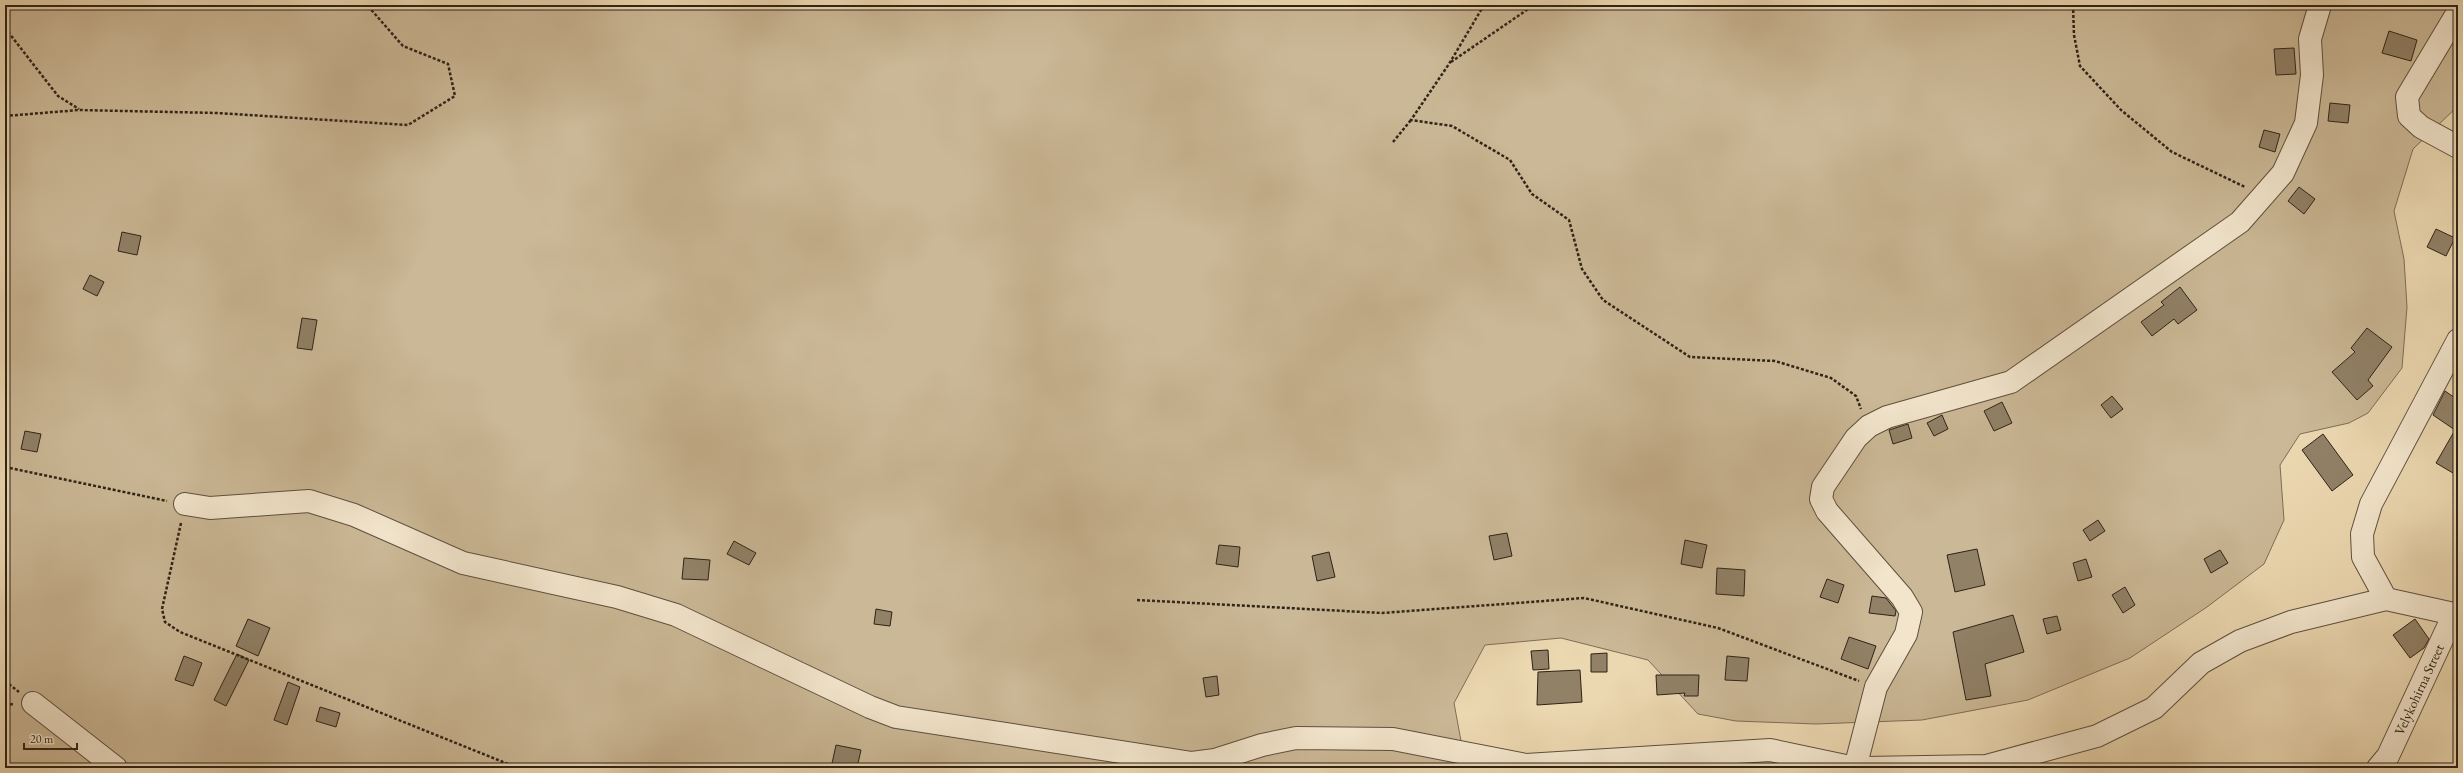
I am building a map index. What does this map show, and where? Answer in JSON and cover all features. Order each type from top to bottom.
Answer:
[{"type":"street","points":[[185,504],[210,508],[309,501],[354,515],[463,563],[617,597],[676,615],[870,707],[896,717],[1192,762],[1215,760],[1262,744],[1296,738],[1393,739],[1526,765],[1770,750],[1855,768],[1876,687],[1906,634],[1911,612],[1902,597],[1827,511],[1821,499],[1823,487],[1856,438],[1869,426],[1887,417],[2011,382],[2240,222],[2283,173],[2306,123],[2312,75],[2310,39],[2320,5]]},
{"type":"street","points":[[2458,12],[2407,96],[2409,116],[2421,127],[2458,147]]},
{"type":"street","points":[[2386,599],[2363,557],[2362,534],[2371,504],[2458,340]]},
{"type":"street","points":[[1863,768],[1986,767],[2097,736],[2154,708],[2201,663],[2240,641],[2291,622],[2386,599],[2456,613]]},
{"type":"street","name":"Velykohirna Street","points":[[2378,768],[2388,756],[2456,613]]},
{"type":"street","points":[[33,703],[116,768]]},
{"type":"path","points":[[5,116],[79,110],[216,113],[408,125],[456,96],[448,64],[403,46],[367,5]]},
{"type":"path","points":[[1393,142],[1411,120],[1449,64],[1484,5]]},
{"type":"path","points":[[1449,64],[1534,5]]},
{"type":"path","points":[[2073,5],[2074,35],[2080,66],[2121,110],[2172,152],[2264,196]]},
{"type":"path","points":[[5,28],[58,96],[79,110]]},
{"type":"path","points":[[1411,120],[1452,126],[1510,160],[1532,194],[1569,220],[1582,269],[1603,300],[1690,357],[1774,361],[1831,378],[1856,396],[1869,426]]},
{"type":"path","points":[[5,467],[185,504],[162,609],[165,622],[180,632],[518,768]]},
{"type":"path","points":[[1137,600],[1382,613],[1584,598],[1718,628],[1876,687]]},
{"type":"shaded area","points":[[5,5],[2458,5],[2458,106],[2413,149],[2394,211],[2404,259],[2407,307],[2402,368],[2368,413],[2349,423],[2300,434],[2280,465],[2284,520],[2264,564],[2207,607],[2130,658],[2028,700],[1922,720],[1816,724],[1736,721],[1698,714],[1648,660],[1561,638],[1485,645],[1454,703],[1466,768],[5,768]]},
{"type":"building","points":[[2389,31],[2417,40],[2411,61],[2382,53]]},
{"type":"building","points":[[2294,48],[2296,74],[2276,75],[2274,49]]},
{"type":"building","points":[[2330,103],[2350,105],[2348,123],[2328,121]]},
{"type":"building","points":[[2264,130],[2280,134],[2275,152],[2259,147]]},
{"type":"building","points":[[2299,187],[2315,199],[2304,214],[2288,201]]},
{"type":"building","points":[[2436,229],[2455,238],[2446,256],[2427,247]]},
{"type":"building","points":[[122,232],[141,236],[137,255],[118,251]]},
{"type":"building","points":[[90,275],[104,282],[97,296],[83,289]]},
{"type":"building","points":[[2180,287],[2197,310],[2178,324],[2174,319],[2152,336],[2141,322],[2164,305],[2161,302]]},
{"type":"building","points":[[302,318],[317,320],[312,350],[297,348]]},
{"type":"building","points":[[2367,328],[2392,347],[2368,380],[2373,386],[2357,400],[2332,372],[2355,352],[2351,348]]},
{"type":"building","points":[[2445,391],[2458,400],[2458,476],[2436,463],[2455,430],[2433,415]]},
{"type":"building","points":[[2112,396],[2123,409],[2111,418],[2101,405]]},
{"type":"building","points":[[2002,402],[2012,423],[1994,431],[1984,411]]},
{"type":"building","points":[[1942,415],[1948,429],[1934,436],[1927,423]]},
{"type":"building","points":[[1908,424],[1912,438],[1893,444],[1889,430]]},
{"type":"building","points":[[25,431],[41,434],[37,452],[21,449]]},
{"type":"building","points":[[2323,434],[2353,475],[2332,491],[2302,450]]},
{"type":"building","points":[[2098,520],[2105,531],[2090,541],[2083,530]]},
{"type":"building","points":[[1507,533],[1512,556],[1494,560],[1489,536]]},
{"type":"building","points":[[1685,540],[1707,545],[1702,568],[1681,564]]},
{"type":"building","points":[[734,541],[756,553],[749,565],[727,554]]},
{"type":"building","points":[[1219,545],[1240,547],[1238,567],[1216,564]]},
{"type":"building","points":[[1977,549],[1985,585],[1955,592],[1947,555]]},
{"type":"building","points":[[2220,550],[2228,563],[2211,573],[2204,559]]},
{"type":"building","points":[[1329,552],[1335,577],[1317,581],[1312,556]]},
{"type":"building","points":[[684,558],[710,560],[708,580],[682,579]]},
{"type":"building","points":[[2086,559],[2092,577],[2078,581],[2073,563]]},
{"type":"building","points":[[1717,568],[1745,570],[1744,596],[1716,594]]},
{"type":"building","points":[[1827,579],[1844,585],[1838,603],[1820,597]]},
{"type":"building","points":[[2125,587],[2135,605],[2123,613],[2112,595]]},
{"type":"building","points":[[1872,596],[1886,598],[1896,611],[1895,616],[1869,613]]},
{"type":"building","points":[[876,609],[892,612],[890,626],[874,624]]},
{"type":"building","points":[[2013,615],[2024,652],[1985,664],[1991,696],[1966,700],[1953,632]]},
{"type":"building","points":[[2057,616],[2061,630],[2047,634],[2043,619]]},
{"type":"building","points":[[248,619],[270,628],[258,656],[236,646]]},
{"type":"building","points":[[2415,619],[2429,639],[2424,648],[2410,658],[2393,635]]},
{"type":"building","points":[[1849,637],[1876,646],[1868,669],[1841,659]]},
{"type":"building","points":[[1548,650],[1549,669],[1533,670],[1531,651]]},
{"type":"building","points":[[1607,653],[1607,672],[1591,672],[1591,654]]},
{"type":"building","points":[[237,654],[249,660],[226,706],[214,700]]},
{"type":"building","points":[[184,656],[202,663],[193,686],[175,680]]},
{"type":"building","points":[[1727,656],[1749,658],[1747,681],[1725,680]]},
{"type":"building","points":[[1580,670],[1582,702],[1537,705],[1538,672]]},
{"type":"building","points":[[1656,675],[1699,675],[1698,696],[1684,696],[1685,693],[1657,695]]},
{"type":"building","points":[[1217,676],[1219,695],[1206,697],[1203,678]]},
{"type":"building","points":[[288,682],[300,687],[287,725],[274,720]]},
{"type":"building","points":[[320,707],[340,713],[336,727],[316,721]]},
{"type":"building","points":[[836,745],[861,750],[857,768],[831,768]]}]
